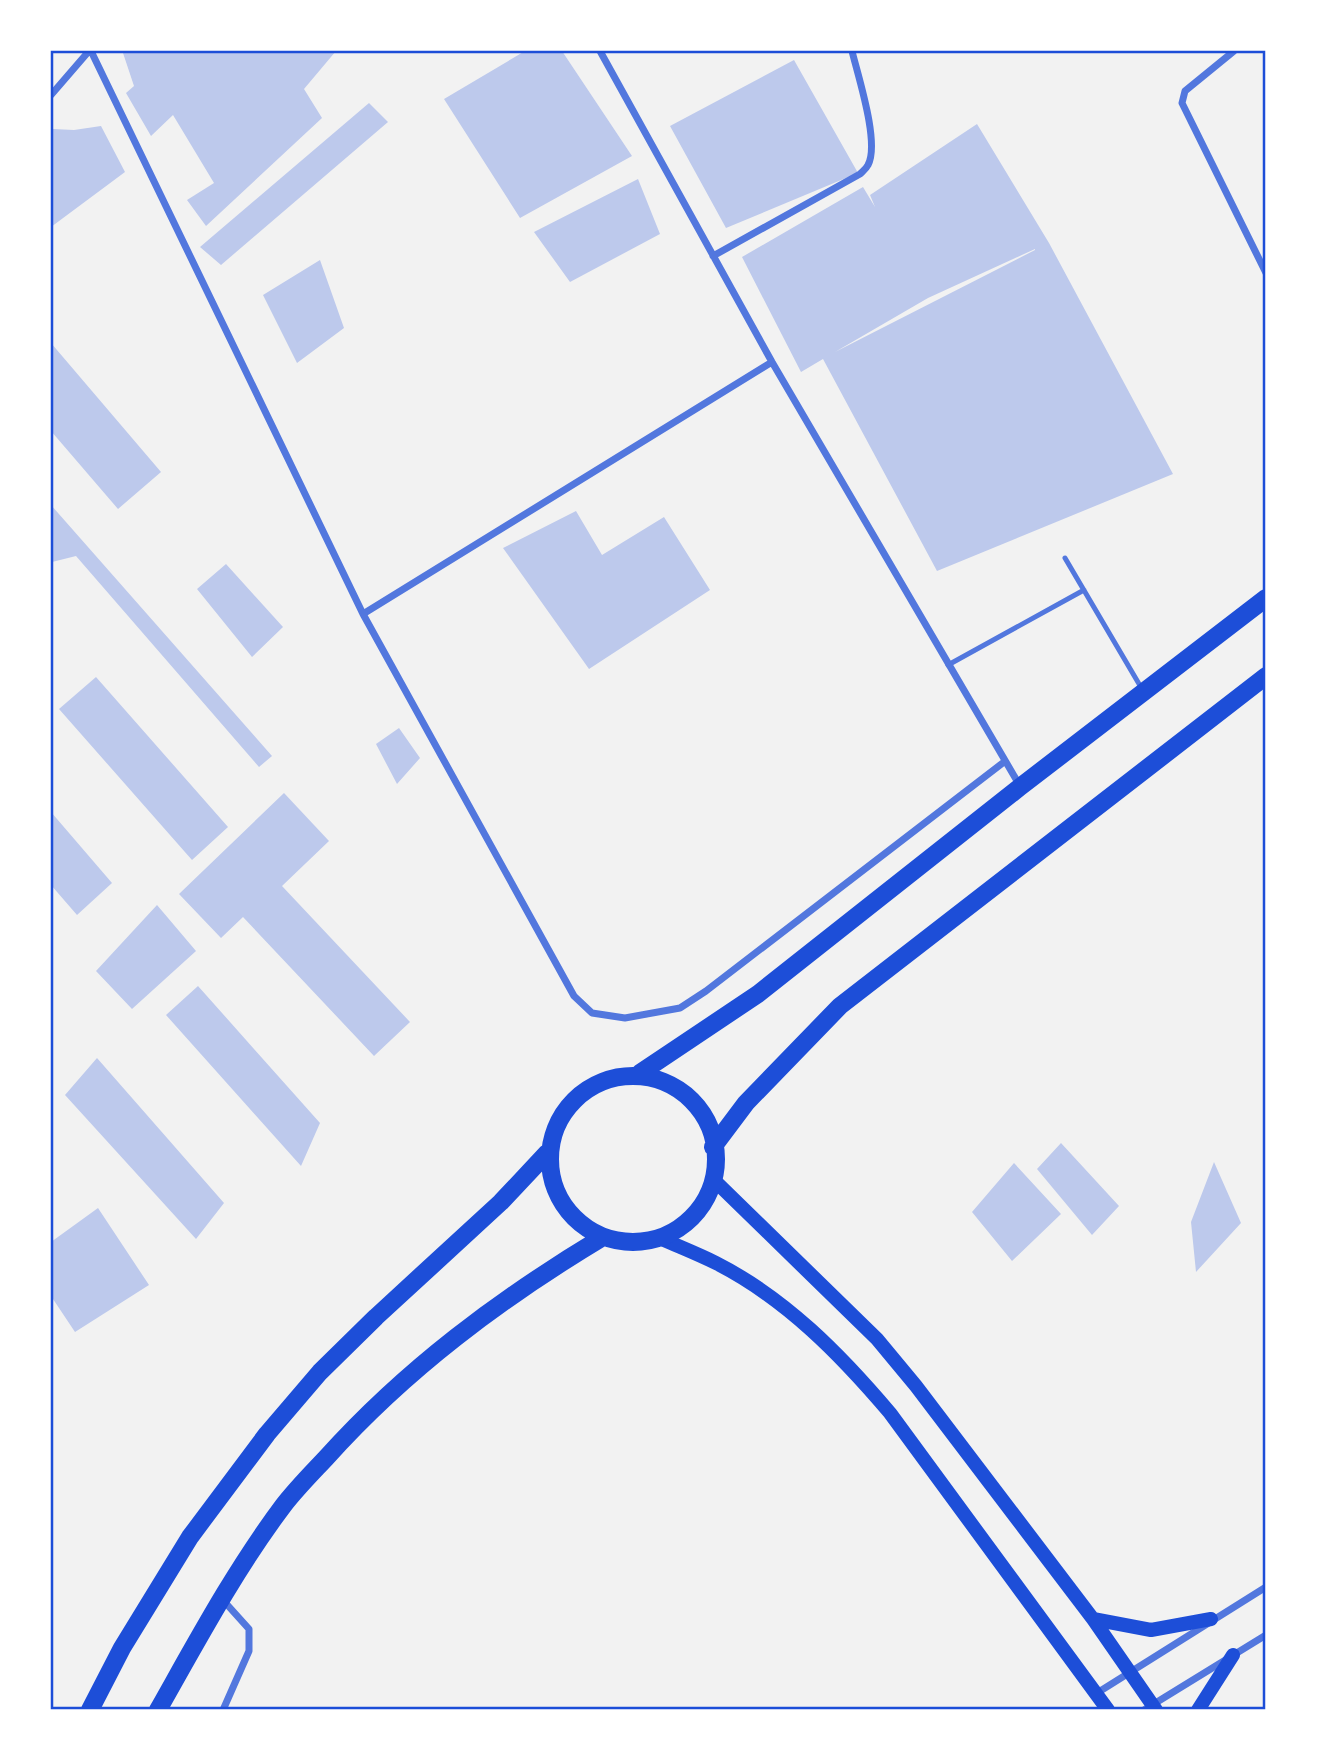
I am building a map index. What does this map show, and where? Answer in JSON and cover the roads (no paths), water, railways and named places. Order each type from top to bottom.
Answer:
[{"type":"main road","points":[[90,1710],[122,1648],[190,1537],[267,1434],[320,1372],[501,1202],[547,1153],[561,1116],[579,1095],[602,1081],[640,1073],[768,986],[1020,787],[1266,598]]},
{"type":"main road","points":[[713,1147],[746,1103],[840,1006],[1266,676]]},
{"type":"main road","points":[[547,1153],[555,1188],[566,1209],[582,1226],[603,1237],[634,1243],[662,1239],[691,1220],[705,1201],[714,1180],[716,1169],[711,1132],[699,1108],[680,1090],[663,1080],[640,1073]]},
{"type":"main road","points":[[714,1180],[877,1339],[916,1386],[1093,1619],[1131,1672],[1150,1709]]},
{"type":"main road","points":[[158,1710],[222,1598],[284,1505],[360,1419],[431,1355],[491,1309],[546,1271],[603,1237]]},
{"type":"main road","points":[[662,1239],[717,1264],[765,1293],[819,1335],[851,1367],[890,1412],[1108,1710]]},
{"type":"main road","points":[[1093,1619],[1151,1630],[1211,1619]]},
{"type":"main road","points":[[1198,1710],[1233,1655]]},
{"type":"street","points":[[51,95],[90,51],[363,614],[574,996],[592,1013],[625,1018],[680,1008],[706,991],[1004,762]]},
{"type":"street","points":[[600,51],[772,362],[1020,787]]},
{"type":"street","points":[[713,256],[860,174],[868,165],[871,130],[852,51]]},
{"type":"street","points":[[1234,51],[1185,91],[1182,103],[1266,273]]},
{"type":"street","points":[[363,614],[772,362]]},
{"type":"street","points":[[1097,1693],[1211,1619],[1266,1587]]},
{"type":"street","points":[[222,1598],[249,1629],[249,1651],[223,1710]]},
{"type":"street","points":[[1150,1709],[1266,1636]]},
{"type":"lane","points":[[1065,558],[1144,692]]},
{"type":"lane","points":[[948,665],[1084,590]]}]
